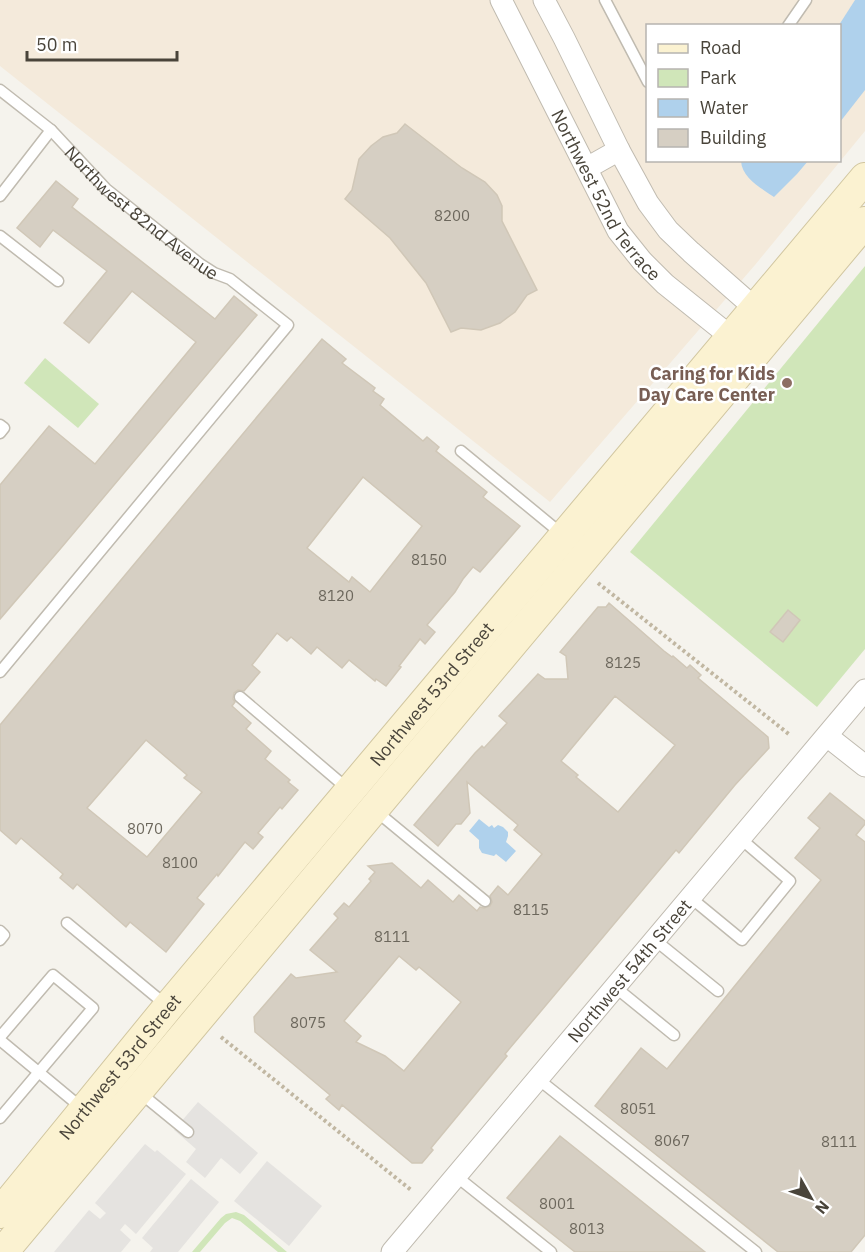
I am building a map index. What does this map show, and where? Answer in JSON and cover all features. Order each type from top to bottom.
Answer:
[{"type":"street","name":"Northwest 52nd Terrace","points":[[543,0],[648,203],[668,230],[766,317]]},
{"type":"street","name":"Northwest 52nd Terrace","points":[[506,2],[618,231],[642,261],[665,284],[742,346]]},
{"type":"street","points":[[587,168],[619,150]]},
{"type":"street","name":"Northwest 53rd Street","points":[[3,1252],[96,1119],[168,1007],[361,800],[766,317],[865,178]]},
{"type":"street","name":"Northwest 53rd Street","points":[[766,317],[865,222]]},
{"type":"street","name":"Northwest 53rd Street","points":[[0,1213],[96,1119],[137,1091],[564,536],[742,346]]},
{"type":"street","name":"Northwest 54th Street","points":[[392,1252],[865,690]]},
{"type":"street","points":[[827,736],[865,766]]},
{"type":"lane","points":[[605,0],[646,78]]},
{"type":"lane","points":[[789,24],[806,0]]},
{"type":"lane","name":"Northwest 82nd Avenue","points":[[0,90],[51,130],[106,189],[200,264],[230,279],[288,325],[0,672]]},
{"type":"lane","points":[[0,196],[51,130]]},
{"type":"lane","points":[[0,236],[58,281]]},
{"type":"lane","points":[[0,425],[4,428],[0,434]]},
{"type":"lane","points":[[461,451],[564,536]]},
{"type":"lane","points":[[240,697],[485,901]]},
{"type":"lane","points":[[691,898],[742,940],[790,881],[741,838]]},
{"type":"lane","points":[[67,922],[168,1007]]},
{"type":"lane","points":[[0,931],[4,935],[0,940]]},
{"type":"lane","points":[[655,940],[718,992]]},
{"type":"lane","points":[[0,1118],[38,1072],[93,1008],[53,975],[0,1039],[38,1072],[96,1119]]},
{"type":"lane","points":[[615,987],[674,1035]]},
{"type":"lane","points":[[538,1079],[756,1252]]},
{"type":"lane","points":[[137,1091],[188,1132]]},
{"type":"lane","points":[[456,1176],[550,1252]]},
{"type":"path","points":[[598,583],[790,735]]},
{"type":"path","points":[[221,1036],[411,1190]]},
{"type":"shaded area","points":[[0,0],[865,0],[865,131],[841,160],[841,24],[646,24],[646,162],[840,162],[755,265],[550,502],[0,66]]},
{"type":"shaded area","points":[[198,1102],[258,1153],[240,1174],[221,1158],[205,1178],[186,1162],[196,1149],[174,1130]]},
{"type":"shaded area","points":[[145,1144],[155,1152],[157,1150],[186,1174],[136,1234],[125,1224],[120,1230],[131,1240],[121,1252],[54,1252],[89,1210],[100,1219],[106,1213],[95,1203]]},
{"type":"shaded area","points":[[267,1161],[322,1206],[289,1246],[234,1201]]},
{"type":"shaded area","points":[[191,1179],[219,1202],[178,1252],[150,1252],[153,1248],[142,1238]]},
{"type":"green space","points":[[865,266],[865,649],[817,707],[630,552]]},
{"type":"green space","points":[[45,358],[99,404],[78,428],[24,383]]},
{"type":"green space","points":[[236,1212],[244,1215],[287,1252],[278,1252],[240,1221],[232,1218],[200,1252],[192,1252],[221,1218],[226,1214]]},
{"type":"water","points":[[855,0],[865,0],[865,90],[841,121],[841,24]]},
{"type":"water","points":[[741,162],[807,162],[774,197],[748,177]]},
{"type":"water","points":[[479,819],[489,827],[492,825],[494,828],[498,825],[508,832],[506,842],[516,851],[506,862],[496,854],[494,856],[482,853],[479,840],[469,831]]},
{"type":"building","points":[[405,124],[462,168],[485,182],[497,195],[502,206],[502,221],[537,290],[527,295],[515,312],[500,323],[481,330],[461,328],[451,332],[426,283],[390,238],[345,199],[352,190],[359,159],[371,146],[383,137],[397,133]]},
{"type":"building","points":[[56,181],[78,199],[72,207],[215,319],[234,296],[257,315],[0,619],[0,485],[49,426],[95,464],[196,342],[132,291],[89,343],[64,323],[107,271],[53,230],[40,247],[17,228]]},
{"type":"building","points":[[322,339],[346,359],[342,363],[375,388],[373,391],[384,399],[380,405],[423,441],[427,437],[439,447],[436,451],[487,492],[483,497],[520,526],[480,572],[473,567],[427,625],[435,632],[425,644],[420,639],[386,686],[376,679],[375,681],[349,660],[342,668],[317,647],[311,654],[291,637],[287,641],[277,633],[252,665],[260,672],[244,691],[238,690],[234,693],[235,702],[232,706],[251,723],[246,729],[271,751],[265,759],[290,780],[288,782],[298,790],[258,833],[263,837],[253,849],[245,842],[197,898],[204,904],[166,952],[130,922],[126,927],[77,884],[73,889],[60,878],[63,874],[21,838],[16,844],[0,830],[0,725]],"holes":[[[363,477],[422,526],[370,592],[352,577],[349,582],[307,548]],[[146,740],[187,775],[184,778],[202,792],[147,857],[87,808]]]},
{"type":"building","points":[[609,603],[664,651],[687,668],[690,665],[701,675],[698,678],[768,737],[769,748],[679,853],[676,850],[505,1054],[507,1056],[431,1148],[433,1150],[422,1163],[412,1163],[342,1105],[339,1110],[326,1099],[330,1095],[255,1032],[254,1017],[291,974],[296,978],[337,972],[310,950],[338,918],[334,914],[344,903],[349,907],[371,881],[369,879],[375,872],[368,866],[392,863],[421,888],[428,880],[453,902],[459,895],[477,911],[480,907],[490,906],[492,902],[490,896],[498,886],[508,895],[542,854],[514,830],[518,825],[467,782],[470,813],[461,824],[456,824],[438,846],[414,825],[475,753],[482,746],[484,748],[507,723],[499,716],[538,674],[545,679],[568,679],[566,656],[560,652],[598,607],[606,607]],"holes":[[[615,696],[675,745],[618,812],[576,777],[578,775],[561,761]],[[399,956],[416,970],[419,967],[461,1002],[404,1071],[385,1056],[356,1042],[361,1036],[344,1021]]]},
{"type":"building","points":[[788,610],[800,620],[783,642],[770,632]]},
{"type":"building","points":[[830,793],[865,821],[856,835],[865,842],[865,1235],[851,1252],[778,1252],[595,1106],[641,1048],[667,1069],[821,880],[795,858],[820,828],[808,818]]},
{"type":"building","points":[[560,1136],[705,1252],[575,1252],[507,1198]]},
{"type":"place","name":"Caring for Kids Day Care Center","points":[[787,383]]}]
